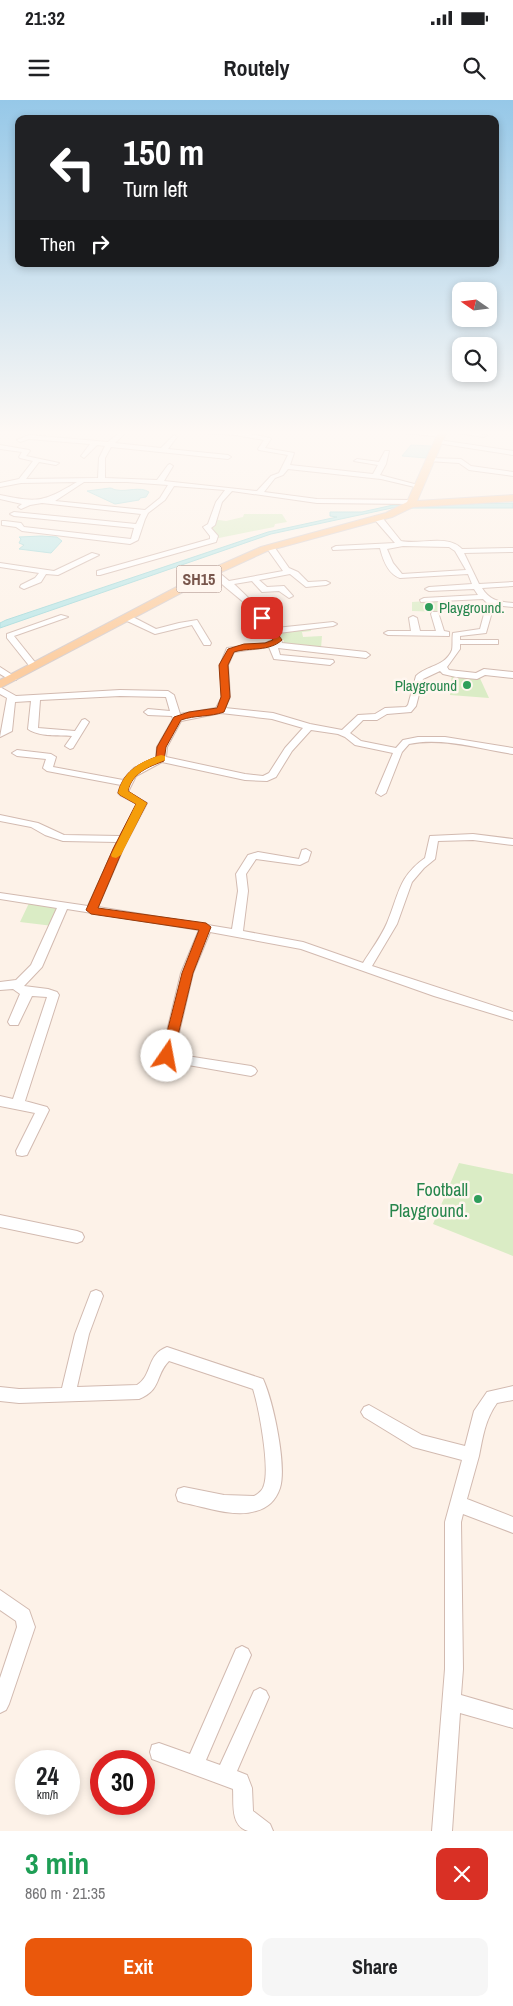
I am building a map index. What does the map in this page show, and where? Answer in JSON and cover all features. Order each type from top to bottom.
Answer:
[{"type":"main road","name":"SH15","points":[[0,685],[245,556],[270,547],[397,512]]},
{"type":"street","points":[[3,525],[17,512]]},
{"type":"street","points":[[3,525],[18,525],[22,529],[126,542],[134,540],[138,526],[146,512]]},
{"type":"street","points":[[100,573],[213,540],[214,536],[207,527],[211,525],[213,512]]},
{"type":"street","points":[[14,514],[138,526]]},
{"type":"street","points":[[378,518],[395,541],[402,544]]},
{"type":"street","points":[[336,548],[402,544],[456,547],[471,572],[475,585],[488,600],[483,632],[460,632],[456,638],[455,652],[442,667],[419,678],[412,706],[408,710],[385,711],[377,717],[360,717],[344,733]]},
{"type":"street","points":[[383,546],[389,565],[400,576],[471,572]]},
{"type":"street","points":[[270,547],[286,570],[307,586],[326,583]]},
{"type":"street","points":[[459,551],[513,550]]},
{"type":"street","points":[[0,565],[58,573],[95,555]]},
{"type":"street","points":[[24,587],[38,580],[44,572]]},
{"type":"street","points":[[213,572],[229,583],[253,606],[278,639],[274,643]]},
{"type":"street","points":[[229,583],[290,572]]},
{"type":"street","points":[[254,579],[265,590],[280,588],[289,596]]},
{"type":"street","points":[[429,589],[513,584]]},
{"type":"street","points":[[424,600],[488,600],[513,605]]},
{"type":"street","points":[[435,614],[441,634]]},
{"type":"street","points":[[34,666],[10,634],[64,617]]},
{"type":"street","points":[[128,618],[155,632],[179,624],[194,622],[207,643]]},
{"type":"street","points":[[413,618],[416,634]]},
{"type":"street","points":[[273,631],[333,624]]},
{"type":"street","points":[[388,633],[441,634],[456,638],[495,642]]},
{"type":"street","points":[[274,643],[276,656],[330,662]]},
{"type":"street","points":[[220,710],[226,697],[224,665],[228,654],[235,648],[274,643],[279,646],[366,655]]},
{"type":"street","points":[[442,667],[448,673],[462,675],[477,676],[484,672],[513,675]]},
{"type":"street","points":[[0,670],[13,678]]},
{"type":"street","points":[[0,690],[11,698],[120,693],[168,694],[170,695],[176,716],[162,747],[161,758]]},
{"type":"street","points":[[36,697],[33,729],[78,734]]},
{"type":"street","points":[[0,734],[8,731],[11,698]]},
{"type":"street","points":[[148,712],[176,716],[213,713],[220,710],[273,716],[309,727],[344,733],[364,745],[398,751]]},
{"type":"street","points":[[70,746],[85,722]]},
{"type":"street","points":[[91,910],[142,803],[123,793],[125,783],[139,768],[161,758],[245,777],[264,779],[273,775],[288,750],[309,727]]},
{"type":"street","points":[[381,793],[398,751],[406,742],[416,740],[439,741],[513,751]]},
{"type":"street","points":[[17,753],[51,757],[48,768],[50,769],[125,783]]},
{"type":"street","points":[[0,818],[34,824],[49,833],[63,838],[123,840]]},
{"type":"street","points":[[366,967],[392,924],[407,881],[420,866],[430,859],[434,838],[472,837],[513,842]]},
{"type":"street","points":[[237,932],[243,891],[240,874],[252,857],[258,855],[300,862],[303,861],[306,852]]},
{"type":"street","points":[[0,896],[237,932],[303,946],[438,993],[513,1016]]},
{"type":"street","points":[[22,988],[36,966],[63,906]]},
{"type":"street","points":[[206,927],[187,973],[167,1056],[251,1071]]},
{"type":"street","points":[[0,986],[22,988],[53,995],[18,1104]]},
{"type":"street","points":[[14,1022],[26,997],[22,988]]},
{"type":"street","points":[[0,1101],[40,1108],[43,1112],[22,1151]]},
{"type":"street","points":[[0,1220],[77,1237]]},
{"type":"street","points":[[68,1393],[82,1334],[96,1296]]},
{"type":"street","points":[[0,1394],[19,1396],[139,1392],[150,1386],[160,1360],[167,1354],[258,1384],[262,1390],[265,1402],[272,1459],[273,1485],[268,1495],[259,1503],[248,1505],[184,1495]]},
{"type":"street","points":[[442,1831],[454,1669],[453,1522],[471,1455],[474,1435],[482,1411],[492,1397],[513,1393]]},
{"type":"street","points":[[369,1412],[419,1442],[471,1455]]},
{"type":"street","points":[[457,1503],[513,1525]]},
{"type":"street","points":[[0,1599],[23,1616],[26,1627],[0,1704]]},
{"type":"street","points":[[195,1764],[242,1655]]},
{"type":"street","points":[[225,1776],[260,1697]]},
{"type":"street","points":[[451,1701],[513,1719]]},
{"type":"street","points":[[159,1752],[240,1782],[243,1788],[244,1816],[263,1831]]},
{"type":"green space","points":[[244,514],[282,514],[287,522],[275,524],[274,527],[214,539],[207,527],[212,519],[226,521],[243,517]]},
{"type":"green space","name":"Playground.","points":[[443,600],[447,612],[412,611],[412,602]]},
{"type":"green space","points":[[310,626],[311,631],[302,632],[303,637],[322,636],[321,648],[283,645],[284,640],[279,640],[274,631]]},
{"type":"green space","name":"Playground","points":[[452,672],[478,674],[489,698],[450,695]]},
{"type":"green space","points":[[30,901],[63,906],[53,926],[20,922]]},
{"type":"green space","name":"Football Playground.","points":[[459,1163],[513,1174],[513,1256],[433,1224]]},
{"type":"water","points":[[330,512],[374,512],[271,534],[0,628],[0,623],[6,620],[268,532],[337,517],[330,516]]},
{"type":"water","points":[[19,537],[57,537],[62,541],[51,553],[19,549],[24,545],[19,543],[21,539]]},
{"type":"slow traffic","points":[[116,855],[142,803],[123,793],[125,783],[134,771],[161,758]]},
{"type":"place","name":"Playground.","points":[[429,607]]},
{"type":"place","name":"Playground","points":[[467,685]]},
{"type":"place","name":"Football Playground.","points":[[478,1199]]},
{"type":"route","points":[[167,1056],[187,973],[206,927],[91,910],[118,849],[142,803],[123,793],[125,783],[134,771],[161,758],[162,747],[177,718],[189,714],[213,713],[220,710],[226,697],[224,665],[230,650],[244,646],[266,646],[277,642],[278,639],[262,618]]}]
